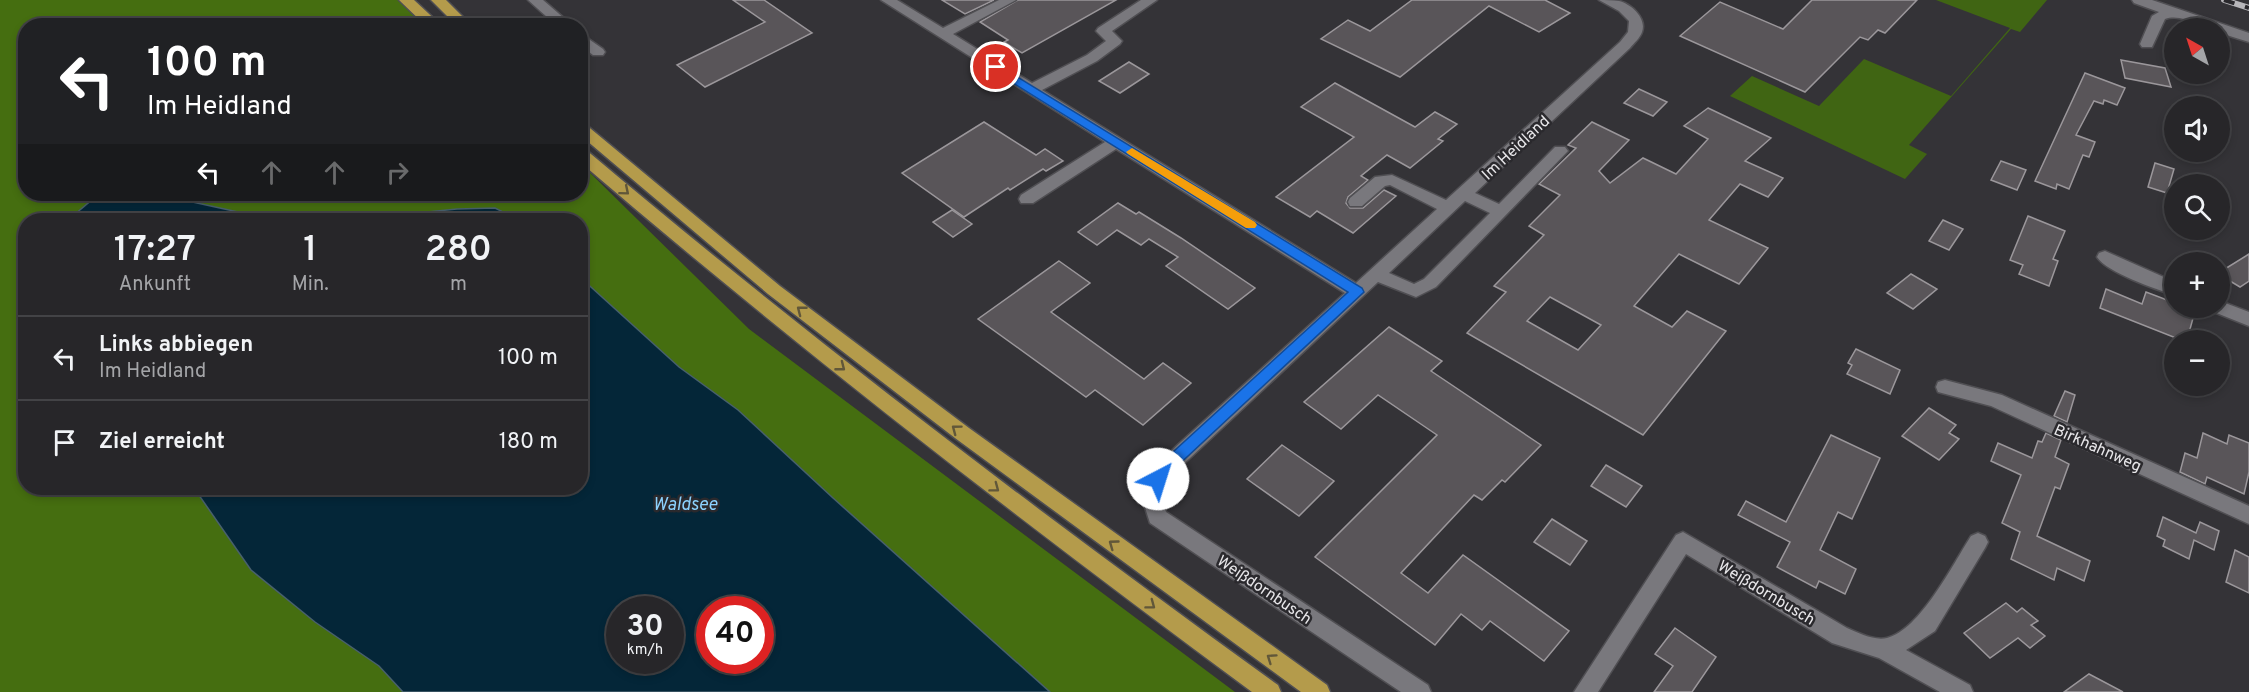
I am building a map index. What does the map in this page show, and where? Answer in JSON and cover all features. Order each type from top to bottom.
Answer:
[{"type":"highway","points":[[406,0],[426,18]]},
{"type":"highway","points":[[438,0],[457,18]]},
{"type":"highway","points":[[588,134],[774,290],[962,433],[1319,692]]},
{"type":"highway","points":[[588,160],[719,270],[972,471],[1270,692]]},
{"type":"street","points":[[536,0],[557,18]]},
{"type":"street","points":[[888,0],[1357,292]]},
{"type":"street","points":[[943,34],[1009,0]]},
{"type":"street","points":[[1032,89],[1092,58],[1115,41],[1103,31],[1150,0]]},
{"type":"street","name":"Im Heidland","points":[[1167,467],[1625,45],[1635,32],[1636,20],[1624,8],[1606,0]]},
{"type":"street","points":[[2139,0],[2249,38]]},
{"type":"street","points":[[2147,44],[2159,16],[2172,12]]},
{"type":"street","points":[[588,44],[598,52]]},
{"type":"street","points":[[1027,199],[1116,142]]},
{"type":"street","points":[[1377,274],[1395,284],[1416,291],[1430,283],[1560,151]]},
{"type":"street","points":[[1356,202],[1381,182],[1392,180],[1448,208]]},
{"type":"street","points":[[1464,194],[1500,211]]},
{"type":"street","points":[[2105,257],[2164,284]]},
{"type":"street","points":[[2230,311],[2249,319]]},
{"type":"street","name":"Birkhahnweg","points":[[1945,387],[1995,400],[2249,515]]},
{"type":"street","name":"Weißdornbusch","points":[[1167,467],[1150,492],[1157,518],[1420,692]]},
{"type":"street","name":"Weißdornbusch","points":[[1585,692],[1683,541],[1840,636],[1874,648],[1881,648]]},
{"type":"street","points":[[1881,648],[1891,648],[1927,624],[1978,542]]},
{"type":"street","points":[[1881,648],[1962,692]]},
{"type":"green space","points":[[0,0],[413,0],[432,18],[18,18],[18,201],[91,201],[76,213],[18,213],[18,495],[199,495],[251,570],[315,622],[379,666],[403,692],[0,692]]},
{"type":"green space","points":[[1936,0],[2047,0],[2020,32],[2011,29],[1909,145],[1927,154],[1905,179],[1730,96],[1752,76],[1819,106],[1864,59],[1951,96],[2010,28]]},
{"type":"green space","points":[[588,171],[749,329],[1235,692],[1050,692],[738,410],[679,367],[588,284],[588,213],[505,213],[495,208],[417,213],[238,212],[188,201],[588,201]]},
{"type":"water","points":[[91,201],[188,201],[238,212],[255,213],[76,213]]},
{"type":"water","points":[[495,208],[505,213],[417,213],[457,209]]},
{"type":"water","name":"Waldsee","points":[[588,284],[679,367],[738,410],[1050,692],[403,692],[379,666],[315,622],[251,570],[199,495],[588,495]]},
{"type":"building","points":[[733,0],[764,0],[812,33],[705,87],[677,65],[765,22]]},
{"type":"building","points":[[942,0],[994,0],[965,14]]},
{"type":"building","points":[[1018,0],[1116,0],[1022,53],[1004,42],[1008,40],[980,22]]},
{"type":"building","points":[[1412,0],[1545,0],[1570,13],[1539,32],[1489,6],[1400,77],[1321,39],[1348,20],[1370,31]]},
{"type":"building","points":[[1812,0],[1917,0],[1885,33],[1878,30],[1868,40],[1860,37],[1805,92],[1680,36],[1720,2],[1783,29]]},
{"type":"building","points":[[2121,60],[2164,68],[2164,84],[2170,84],[2171,87],[2125,78]]},
{"type":"building","points":[[1129,62],[1149,74],[1120,93],[1099,81]]},
{"type":"building","points":[[2085,73],[2125,88],[2117,105],[2104,100],[2103,104],[2094,101],[2076,135],[2095,142],[2089,157],[2083,155],[2069,189],[2057,184],[2056,189],[2035,181]]},
{"type":"building","points":[[1335,83],[1415,127],[1435,112],[1457,124],[1438,139],[1443,141],[1410,168],[1387,155],[1361,176],[1368,180],[1348,197],[1346,203],[1350,208],[1363,208],[1384,190],[1396,196],[1353,233],[1317,211],[1310,217],[1276,197],[1354,137],[1301,107]]},
{"type":"building","points":[[1639,89],[1667,102],[1653,116],[1624,103]]},
{"type":"building","points":[[1708,108],[1771,138],[1745,161],[1783,178],[1768,197],[1740,184],[1709,220],[1768,248],[1739,284],[1679,254],[1634,306],[1672,327],[1687,311],[1726,331],[1643,435],[1467,333],[1506,292],[1494,286],[1544,235],[1529,226],[1560,195],[1539,184],[1576,148],[1568,145],[1592,122],[1629,140],[1599,171],[1610,183],[1643,158],[1676,174],[1708,139],[1684,126]],"holes":[[[1550,297],[1601,325],[1578,350],[1527,321]]]},
{"type":"building","points":[[984,122],[1036,155],[1045,149],[1063,161],[1046,171],[1043,169],[1010,190],[1008,188],[964,217],[902,173]]},
{"type":"building","points":[[2001,161],[2026,170],[2017,190],[1991,180]]},
{"type":"building","points":[[2155,163],[2174,169],[2173,174],[2164,174],[2164,192],[2148,187]]},
{"type":"building","points":[[1118,203],[1136,214],[1139,212],[1181,238],[1255,288],[1228,309],[1166,266],[1178,257],[1149,239],[1141,245],[1117,230],[1097,245],[1078,232]]},
{"type":"building","points":[[952,210],[972,224],[953,237],[933,222]]},
{"type":"building","points":[[2028,216],[2065,231],[2053,259],[2058,261],[2049,286],[2019,274],[2023,265],[2010,260]]},
{"type":"building","points":[[1943,220],[1963,229],[1949,250],[1929,241]]},
{"type":"building","points":[[2249,254],[2249,281],[2240,287],[2230,281],[2230,266]]},
{"type":"building","points":[[1059,261],[1090,283],[1051,312],[1144,379],[1163,363],[1191,383],[1143,425],[1095,390],[1086,397],[978,319]]},
{"type":"building","points":[[1911,274],[1937,289],[1913,309],[1887,293]]},
{"type":"building","points":[[2106,289],[2142,304],[2146,292],[2164,299],[2164,318],[2193,318],[2190,330],[2164,330],[2164,333],[2100,308]]},
{"type":"building","points":[[1389,327],[1442,361],[1431,371],[1541,445],[1505,482],[1502,480],[1482,500],[1474,495],[1401,573],[1428,593],[1463,555],[1569,631],[1544,661],[1490,621],[1482,630],[1461,614],[1435,645],[1315,557],[1437,435],[1378,395],[1341,429],[1304,402]]},
{"type":"building","points":[[1856,349],[1900,370],[1890,394],[1847,374],[1852,365],[1848,363]]},
{"type":"building","points":[[2065,391],[2075,395],[2067,422],[2054,416]]},
{"type":"building","points":[[1929,408],[1956,425],[1949,433],[1959,439],[1939,460],[1902,436]]},
{"type":"building","points":[[2046,433],[2061,440],[2055,457],[2069,464],[2060,489],[2055,487],[2037,536],[2090,561],[2084,581],[2057,568],[2054,580],[2011,559],[2020,532],[2002,523],[2021,475],[1991,461],[1998,443],[2032,458],[2038,441],[2042,442]]},
{"type":"building","points":[[2203,433],[2227,444],[2229,435],[2249,443],[2249,472],[2244,494],[2207,477],[2205,484],[2180,472],[2185,453],[2197,458]]},
{"type":"building","points":[[1831,435],[1880,458],[1852,519],[1838,512],[1820,550],[1856,569],[1845,594],[1819,581],[1816,588],[1777,567],[1790,542],[1738,515],[1746,501],[1786,522]]},
{"type":"building","points":[[1282,445],[1334,481],[1299,516],[1247,479]]},
{"type":"building","points":[[1606,465],[1642,486],[1626,507],[1591,486]]},
{"type":"building","points":[[2163,517],[2196,533],[2200,522],[2219,531],[2214,550],[2194,540],[2189,559],[2163,546],[2165,540],[2157,536]]},
{"type":"building","points":[[1552,519],[1587,541],[1570,565],[1534,542]]},
{"type":"building","points":[[2235,550],[2249,557],[2249,593],[2226,582]]},
{"type":"building","points":[[2006,603],[2017,612],[2022,608],[2038,621],[2031,625],[2045,636],[2030,648],[2018,638],[1990,658],[1964,633]]},
{"type":"building","points":[[1675,628],[1716,657],[1692,692],[1654,692],[1673,666],[1655,654]]},
{"type":"building","points":[[2089,674],[2123,692],[2064,692]]},
{"type":"railway","points":[[2224,0],[2249,8]]},
{"type":"slow traffic","points":[[1132,152],[1250,225]]},
{"type":"route","points":[[996,67],[1357,292],[1167,467],[1158,479]]}]
